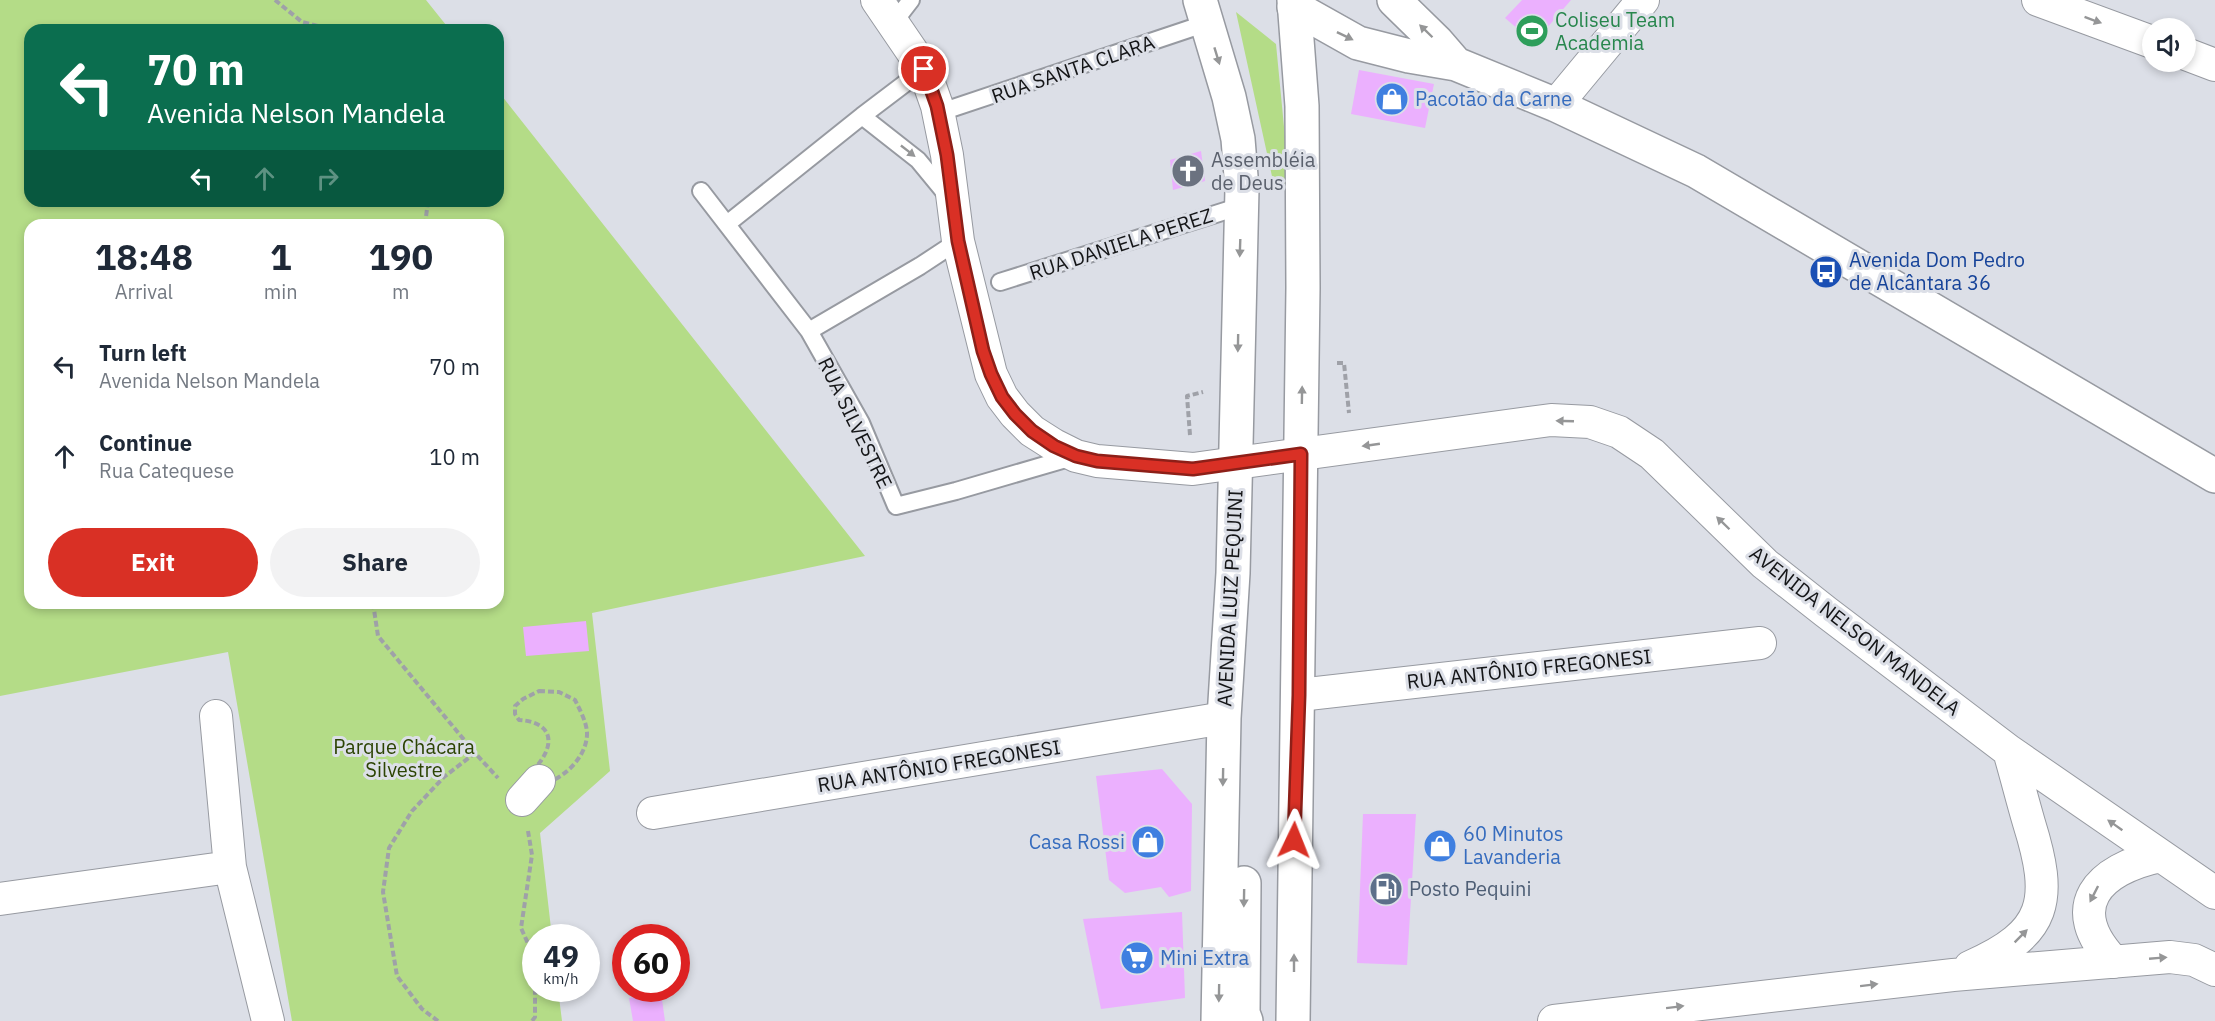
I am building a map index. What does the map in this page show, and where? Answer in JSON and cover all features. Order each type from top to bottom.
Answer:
[{"type":"main road","points":[[1394,0],[1456,64]]},
{"type":"main road","points":[[1291,2],[1358,43],[1409,56],[1456,64],[1556,105],[1696,171],[2215,476]]},
{"type":"main road","points":[[1291,2],[1302,106],[1299,695],[1294,840],[1293,1021]]},
{"type":"main road","name":"AVENIDA LUIZ PEQUINI","points":[[1204,12],[1229,97],[1238,139],[1241,206],[1233,573],[1224,718],[1218,1021]]},
{"type":"main road","points":[[1224,718],[1246,763],[1243,1013],[1246,1021]]},
{"type":"street","points":[[1556,105],[1642,0]]},
{"type":"street","points":[[2038,0],[2142,38]]},
{"type":"street","name":"AVENIDA NELSON MANDELA","points":[[894,7],[924,69],[938,113],[955,209],[958,241],[983,351],[1002,397],[1032,431],[1076,456],[1097,461],[1193,469],[1551,420],[1590,422],[1619,432],[1652,454],[1765,564],[2009,751],[2215,893]]},
{"type":"street","points":[[2196,58],[2215,65]]},
{"type":"street","name":"RUA ANTÔNIO FREGONESI","points":[[1299,695],[1760,643]]},
{"type":"street","points":[[216,716],[230,867],[268,1021]]},
{"type":"street","name":"RUA ANTÔNIO FREGONESI","points":[[653,813],[1224,718]]},
{"type":"street","points":[[1953,975],[2010,946],[2029,928],[2040,908],[2043,894],[2042,870],[2009,751]]},
{"type":"street","points":[[2114,962],[2093,932],[2088,910],[2092,895],[2102,882],[2124,866],[2160,856]]},
{"type":"street","points":[[0,899],[230,867]]},
{"type":"street","points":[[1554,1021],[1953,975],[2175,957],[2205,965]]},
{"type":"lane","name":"RUA SANTA CLARA","points":[[938,113],[1204,12]]},
{"type":"lane","points":[[727,224],[924,69]]},
{"type":"lane","points":[[862,116],[918,160],[942,186],[955,209]]},
{"type":"lane","name":"RUA SILVESTRE","points":[[701,191],[809,331],[861,423],[896,506],[1076,456]]},
{"type":"lane","name":"RUA DANIELA PEREZ","points":[[1000,282],[1241,206]]},
{"type":"lane","points":[[809,331],[958,241]]},
{"type":"path","points":[[275,0],[302,22],[310,24]]},
{"type":"path","points":[[1302,367],[1344,363],[1352,447]]},
{"type":"path","points":[[1193,469],[1187,396],[1237,382]]},
{"type":"path","points":[[374,609],[378,636],[475,753],[531,791]]},
{"type":"path","points":[[531,791],[543,784],[556,781],[571,768],[584,747],[587,733],[575,700],[559,692],[539,692],[523,699],[515,706],[515,714],[519,720],[532,721],[543,726],[548,733],[549,742],[547,752],[533,770],[531,791],[532,855],[521,928],[535,959],[535,1017],[532,1021]]},
{"type":"path","points":[[438,1021],[422,1009],[397,976],[383,892],[389,848],[412,812],[444,777],[475,753]]},
{"type":"green space","name":"Parque Chácara Silvestre","points":[[0,0],[426,0],[445,24],[24,24],[24,207],[504,207],[504,99],[865,556],[592,613],[610,771],[540,833],[550,924],[522,924],[522,1002],[560,1002],[562,1021],[292,1021],[228,652],[0,696]]},
{"type":"green space","points":[[1236,12],[1276,44],[1290,189],[1275,190]]},
{"type":"building","name":"Coliseu Team Academia","points":[[1522,0],[1571,0],[1534,43],[1505,18]]},
{"type":"building","name":"Pacotão da Carne","points":[[1359,70],[1434,84],[1425,128],[1351,114]]},
{"type":"building","name":"Assembléia de Deus","points":[[1201,151],[1205,181],[1173,190],[1170,160]]},
{"type":"building","points":[[586,621],[589,651],[526,656],[523,627]]},
{"type":"building","name":"Casa Rossi","points":[[1162,769],[1192,804],[1191,891],[1169,897],[1161,887],[1125,893],[1109,880],[1096,776]]},
{"type":"building","name":"Posto Pequini","points":[[1363,814],[1416,814],[1407,965],[1357,963]]},
{"type":"building","name":"Mini Extra","points":[[1182,912],[1185,998],[1101,1009],[1083,919]]},
{"type":"building","points":[[630,1002],[662,1002],[665,1021],[633,1021]]},
{"type":"place","name":"Coliseu Team Academia","points":[[1532,31]]},
{"type":"place","name":"Pacotão da Carne","points":[[1392,99]]},
{"type":"place","name":"Assembléia de Deus","points":[[1188,171]]},
{"type":"place","name":"Avenida Dom Pedro de Alcântara 36","points":[[1826,272]]},
{"type":"place","name":"Casa Rossi","points":[[1148,842]]},
{"type":"place","name":"60 Minutos Lavanderia","points":[[1440,846]]},
{"type":"place","name":"Posto Pequini","points":[[1386,889]]},
{"type":"place","name":"Mini Extra","points":[[1137,958]]},
{"type":"route","points":[[924,69],[937,106],[947,155],[958,241],[983,351],[1002,397],[1015,414],[1032,431],[1054,446],[1076,456],[1097,461],[1193,469],[1301,454],[1299,695],[1294,840]]}]
